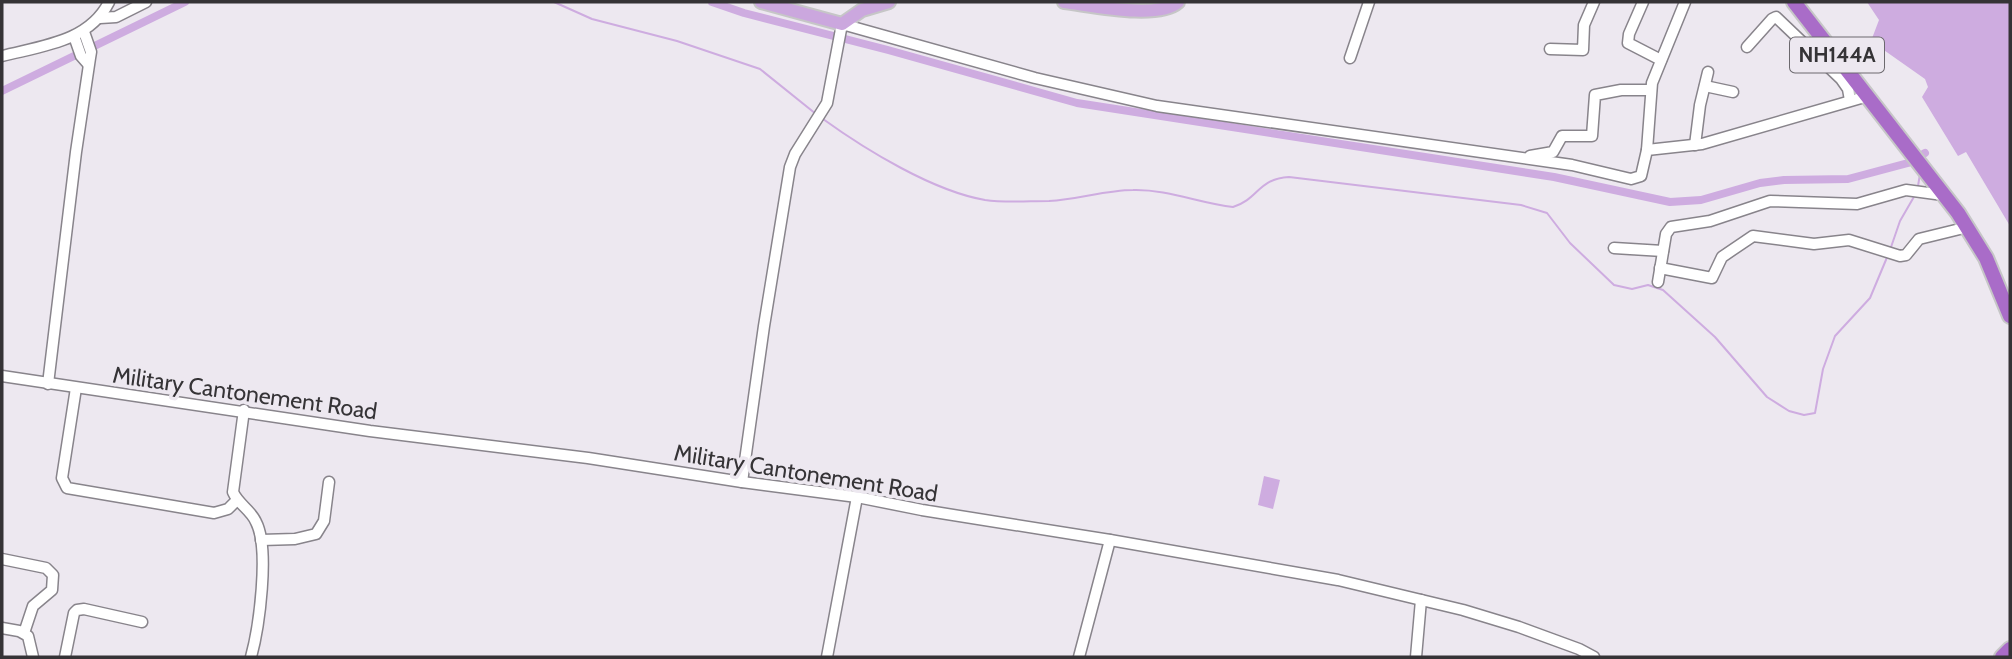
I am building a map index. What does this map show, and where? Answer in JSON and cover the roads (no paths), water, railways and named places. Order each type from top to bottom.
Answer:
[{"type":"highway","name":"NH144A","points":[[1794,2],[1868,96],[1881,108]]},
{"type":"highway","name":"NH144A","points":[[1809,2],[1830,38],[1881,108],[1979,230],[2010,298]]},
{"type":"highway","name":"NH144A","points":[[1936,179],[1943,195],[1968,227],[1986,258],[2010,316]]},
{"type":"highway","points":[[2002,657],[2010,649]]},
{"type":"main road","points":[[761,2],[841,28],[862,10],[889,2]]},
{"type":"main road","points":[[1064,2],[1149,11],[1165,9],[1178,2]]},
{"type":"street","points":[[48,384],[83,47],[109,2]]},
{"type":"street","points":[[100,18],[116,17],[146,2]]},
{"type":"street","points":[[1350,58],[1369,2]]},
{"type":"street","points":[[1549,49],[1583,50],[1584,25],[1594,2]]},
{"type":"street","points":[[1643,2],[1629,34],[1628,43],[1661,60]]},
{"type":"street","points":[[742,482],[790,167],[795,154],[822,112],[831,85],[835,49],[841,28],[1157,106],[1572,165],[1631,179],[1641,176],[1647,150],[1651,90],[1685,2]]},
{"type":"street","points":[[1747,47],[1776,17],[1841,79],[1847,86],[1850,100]]},
{"type":"street","points":[[2,56],[83,47]]},
{"type":"street","points":[[1695,145],[1708,72]]},
{"type":"street","points":[[1705,86],[1733,92]]},
{"type":"street","points":[[1521,158],[1553,152],[1562,136],[1592,136],[1595,95],[1629,89],[1651,90]]},
{"type":"street","points":[[1647,150],[1695,145],[1868,96]]},
{"type":"street","points":[[1658,282],[1666,234],[1671,227],[1710,221],[1776,200],[1857,204],[1906,190],[1943,195]]},
{"type":"street","points":[[1660,268],[1712,278],[1722,257],[1753,236],[1814,244],[1849,240],[1890,253],[1906,255],[1916,241],[1924,237],[1968,227]]},
{"type":"street","points":[[1614,248],[1663,251]]},
{"type":"street","name":"Military Cantonement Road","points":[[2,376],[244,410],[370,431],[588,458],[857,497],[1338,580],[1519,627],[1594,657]]},
{"type":"street","points":[[76,388],[62,478],[67,488],[214,513],[228,509],[237,500]]},
{"type":"street","points":[[244,410],[232,486],[237,500],[257,522],[261,540],[258,626],[251,657]]},
{"type":"street","points":[[261,540],[295,539],[316,534],[324,521],[329,482]]},
{"type":"street","points":[[827,657],[857,497]]},
{"type":"street","points":[[1079,657],[1110,540]]},
{"type":"street","points":[[2,559],[46,568],[53,575],[52,590],[33,606],[24,633]]},
{"type":"street","points":[[1416,657],[1421,600]]},
{"type":"street","points":[[65,657],[74,613],[77,610],[84,609],[142,622]]},
{"type":"street","points":[[2,628],[24,633],[30,641],[33,657]]},
{"type":"waterway","points":[[2,91],[185,2]]},
{"type":"waterway","points":[[554,2],[592,19],[677,41],[760,69],[816,114]]},
{"type":"waterway","points":[[712,2],[1077,103],[1554,177],[1670,202],[1701,200],[1760,183],[1848,179],[1908,163],[1925,153]]},
{"type":"waterway","points":[[823,119],[879,156],[922,179],[985,200],[1049,201],[1146,190],[1233,207],[1270,181],[1289,177],[1521,205],[1547,213],[1570,243],[1614,285],[1632,289],[1648,285],[1663,290],[1715,337],[1767,397],[1789,411],[1804,415],[1815,413],[1823,369],[1835,336],[1870,298],[1888,255]]},
{"type":"waterway","points":[[1918,186],[1920,174]]},
{"type":"waterway","points":[[1890,250],[1900,221],[1915,195]]}]
